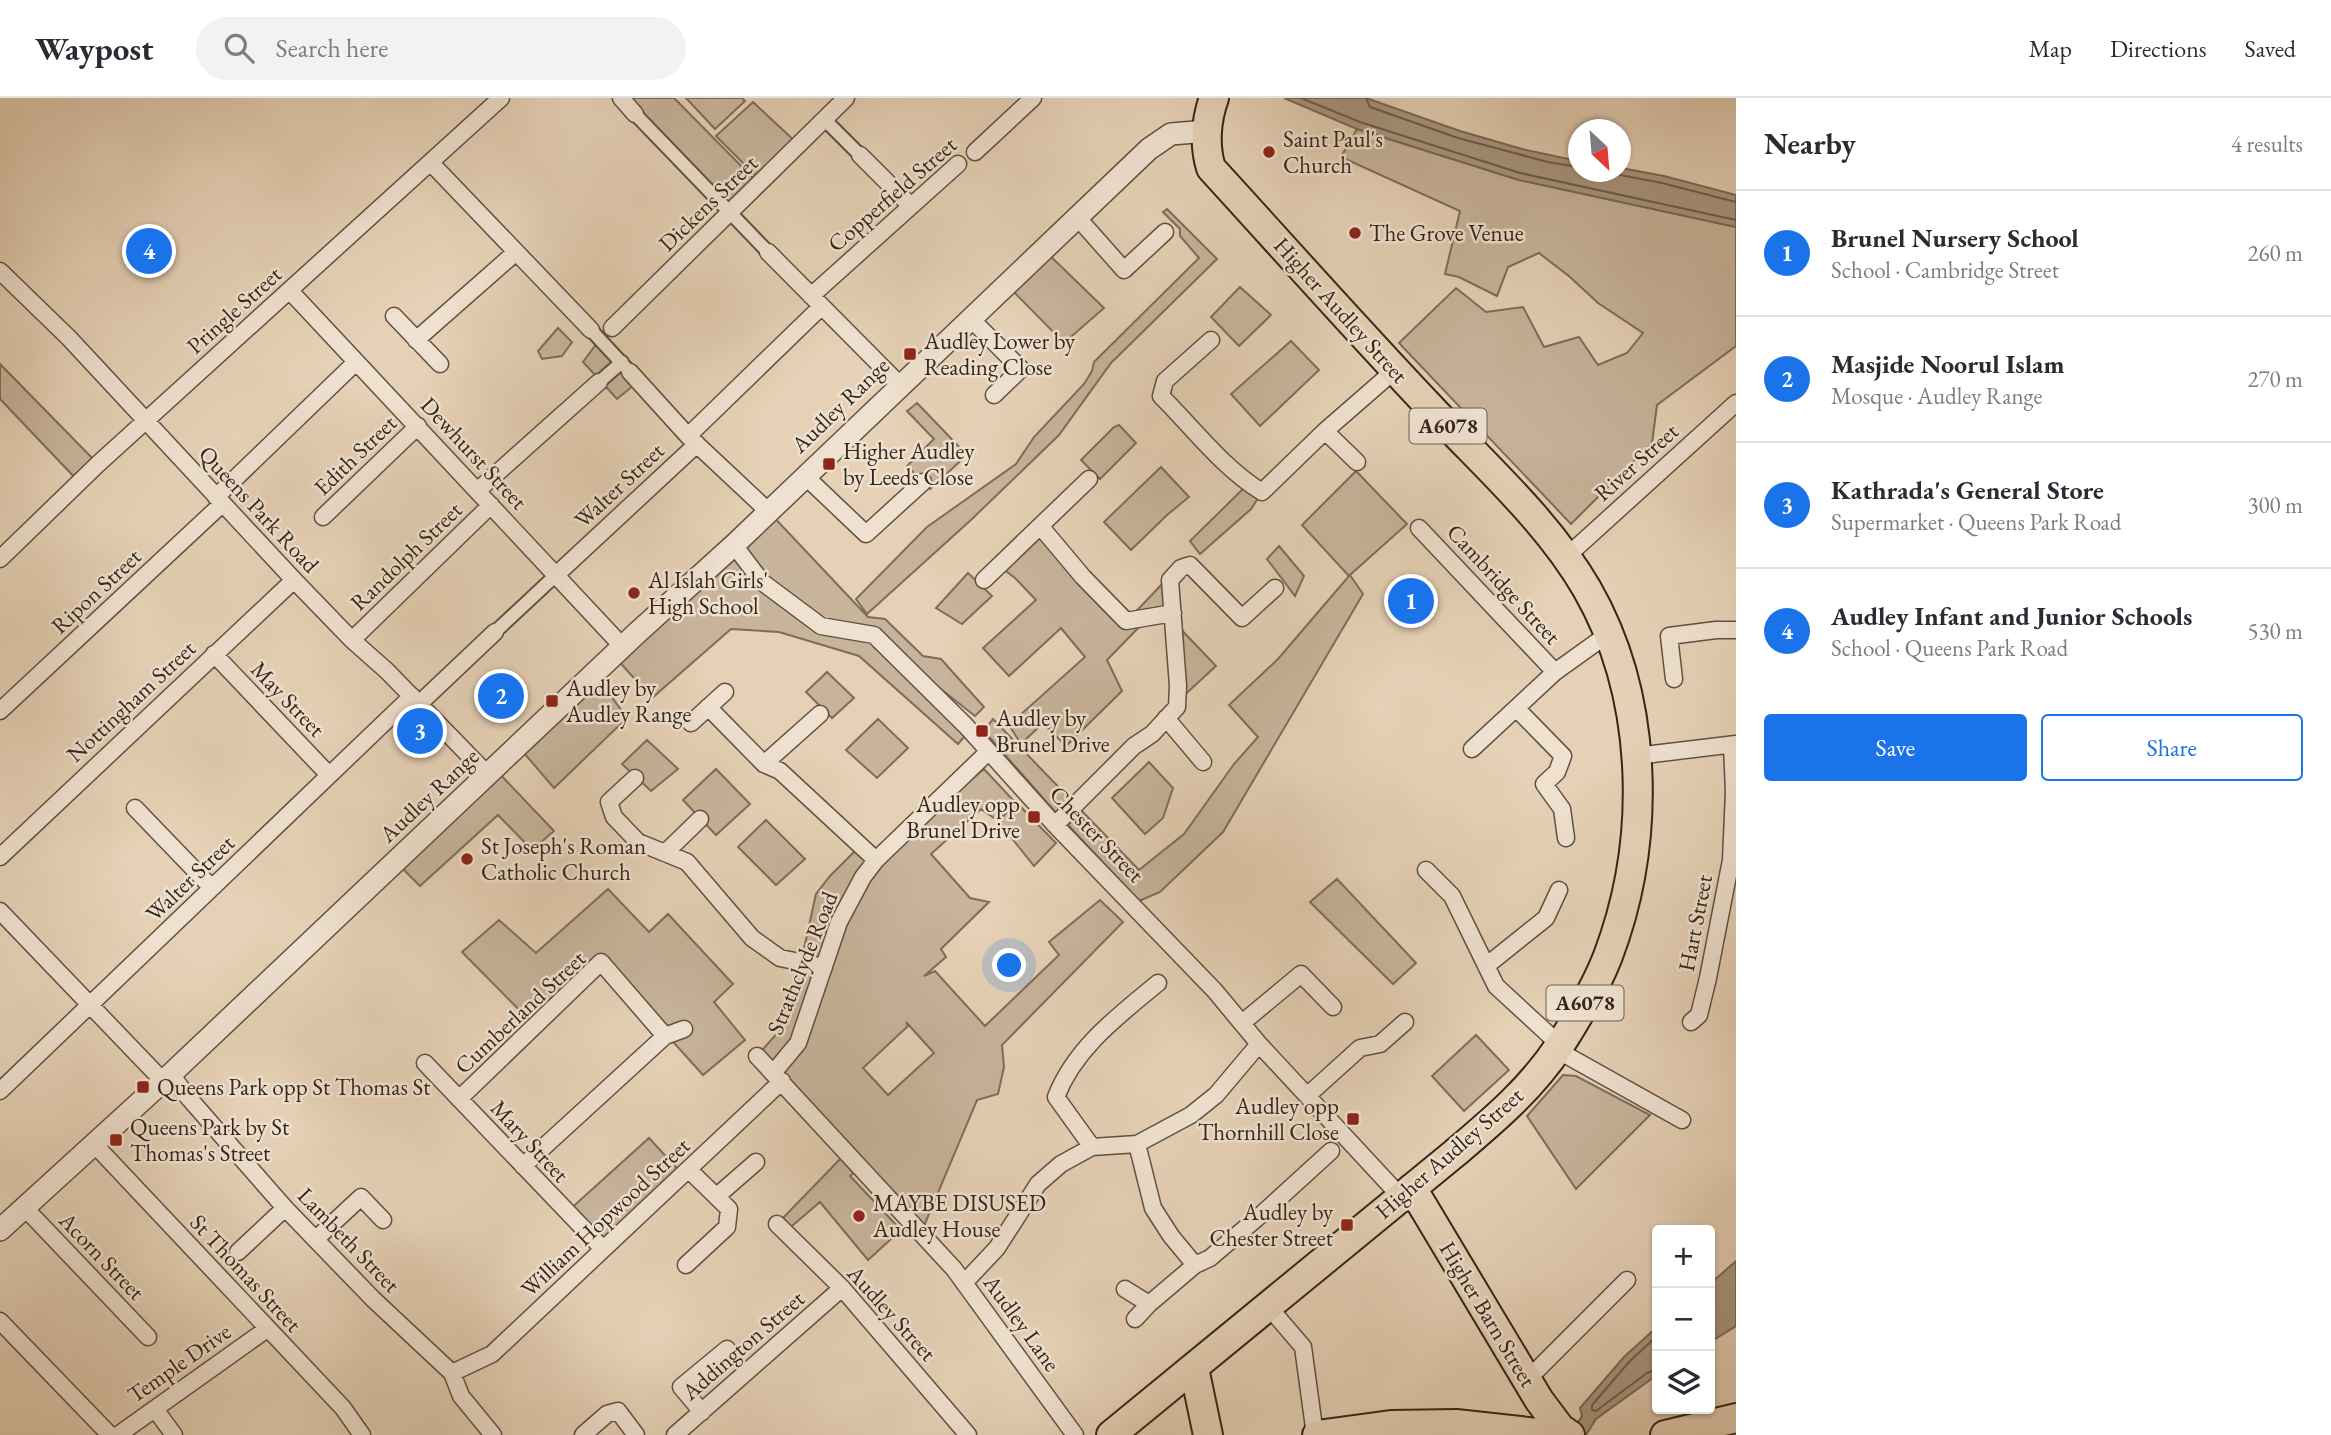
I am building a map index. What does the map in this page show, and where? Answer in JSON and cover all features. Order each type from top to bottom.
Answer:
[{"type":"highway","name":"A6078","points":[[1207,131],[1214,98]]},
{"type":"highway","name":"Higher Audley Street","points":[[1111,1435],[1507,1108],[1558,1047],[1592,992],[1619,924],[1636,828],[1636,755],[1627,697],[1608,634],[1588,591],[1550,535],[1211,168],[1206,152],[1207,131]]},
{"type":"highway","name":"Higher Barn Street","points":[[1407,1192],[1544,1419]]},
{"type":"highway","points":[[1194,1368],[1208,1435]]},
{"type":"highway","points":[[1665,1435],[1736,1418]]},
{"type":"highway","points":[[1316,1435],[1391,1425],[1544,1419]]},
{"type":"highway","points":[[1720,1435],[1736,1425]]},
{"type":"street","name":"Pringle Street","points":[[0,559],[146,421],[501,98]]},
{"type":"street","points":[[621,98],[900,385]]},
{"type":"street","name":"Dickens Street","points":[[601,332],[790,155],[846,98]]},
{"type":"street","name":"Copperfield Street","points":[[817,301],[910,205],[958,163],[975,152],[1033,98]]},
{"type":"street","points":[[824,119],[910,205]]},
{"type":"street","name":"Audley Range","points":[[0,1230],[167,1078],[1160,140],[1183,131],[1207,131]]},
{"type":"street","points":[[431,163],[516,252],[601,332],[626,367],[692,440],[768,511]]},
{"type":"street","points":[[1077,217],[1124,270],[1165,232]]},
{"type":"street","points":[[416,340],[516,252]]},
{"type":"street","name":"Queens Park Road","points":[[0,271],[59,328],[293,580],[488,775]]},
{"type":"street","name":"Dewhurst Street","points":[[290,291],[623,647]]},
{"type":"street","name":"Walter Street","points":[[0,1091],[329,775],[495,632],[556,575],[692,440],[817,301]]},
{"type":"street","points":[[394,316],[440,363]]},
{"type":"street","points":[[970,318],[1021,369],[994,395]]},
{"type":"street","points":[[1212,340],[1165,381],[1161,396],[1248,484],[1262,492],[1325,431],[1395,370]]},
{"type":"street","name":"Ripon Street","points":[[0,711],[219,500],[356,362]]},
{"type":"street","points":[[477,491],[599,382],[626,367]]},
{"type":"street","name":"River Street","points":[[1566,556],[1736,403]]},
{"type":"street","name":"Edith Street","points":[[323,517],[418,426]]},
{"type":"street","points":[[1325,431],[1357,462]]},
{"type":"street","points":[[805,476],[866,534],[923,482]]},
{"type":"street","points":[[984,580],[1089,479]]},
{"type":"street","name":"Randolph Street","points":[[352,640],[491,505]]},
{"type":"street","points":[[1041,527],[1083,577],[1126,621],[1173,613]]},
{"type":"street","name":"Cambridge Street","points":[[1419,527],[1555,672]]},
{"type":"street","name":"Chester Street","points":[[734,545],[762,582],[821,626],[874,635],[966,726],[1308,1096],[1407,1192]]},
{"type":"street","points":[[1055,825],[1177,707],[1171,580],[1181,568],[1190,565],[1242,618],[1275,588]]},
{"type":"street","name":"Nottingham Street","points":[[0,857],[293,580]]},
{"type":"street","points":[[1674,679],[1669,636],[1716,630],[1736,632]]},
{"type":"street","points":[[1472,749],[1555,672],[1608,634]]},
{"type":"street","name":"May Street","points":[[214,654],[329,775]]},
{"type":"street","points":[[691,723],[724,692]]},
{"type":"street","points":[[708,707],[764,764],[780,771],[876,860]]},
{"type":"street","points":[[1517,709],[1563,756],[1556,772],[1544,784],[1562,809],[1566,838]]},
{"type":"street","points":[[764,764],[820,714]]},
{"type":"street","points":[[1166,719],[1203,762]]},
{"type":"street","points":[[1636,755],[1734,745]]},
{"type":"street","name":"Hart Street","points":[[1691,1022],[1699,1015],[1702,1003],[1731,860],[1734,745]]},
{"type":"street","name":"Strathclyde Road","points":[[778,1077],[798,1043],[839,922],[863,877],[876,860],[988,752]]},
{"type":"street","points":[[635,778],[609,802],[614,817],[638,842],[687,862],[752,938],[780,957],[824,967]]},
{"type":"street","points":[[135,808],[212,888]]},
{"type":"street","points":[[665,853],[700,818]]},
{"type":"street","points":[[1426,870],[1452,896],[1496,986],[1558,1047],[1682,1119]]},
{"type":"street","points":[[1486,966],[1546,918],[1559,890]]},
{"type":"street","name":"Lambeth Street","points":[[0,911],[90,1006],[187,1096],[285,1208],[317,1238],[373,1299],[452,1373],[461,1396],[493,1435]]},
{"type":"street","name":"Cumberland Street","points":[[459,1099],[601,962],[665,1036]]},
{"type":"street","points":[[1242,1023],[1301,974],[1333,1007]]},
{"type":"street","points":[[1092,1147],[1056,1097],[1065,1075],[1104,1028],[1158,983]]},
{"type":"street","points":[[1308,1096],[1360,1048],[1380,1044],[1405,1022]]},
{"type":"street","points":[[523,1166],[665,1036],[684,1029]]},
{"type":"street","points":[[964,1283],[998,1248],[1038,1184],[1061,1164],[1092,1147],[1137,1143],[1191,1115],[1236,1074],[1259,1044]]},
{"type":"street","name":"Audley Lane","points":[[757,1056],[954,1269],[1075,1435]]},
{"type":"street","name":"Mary Street","points":[[425,1063],[603,1249]]},
{"type":"street","name":"William Hopwood Street","points":[[452,1373],[492,1354],[689,1170],[778,1077]]},
{"type":"street","points":[[1137,1143],[1153,1208],[1171,1236],[1195,1265]]},
{"type":"street","name":"St Thomas Street","points":[[94,1144],[343,1408],[362,1435]]},
{"type":"street","points":[[1135,1319],[1195,1265],[1210,1258],[1323,1169],[1331,1152]]},
{"type":"street","points":[[717,1196],[756,1162]]},
{"type":"street","points":[[686,1265],[727,1227],[729,1209],[689,1170]]},
{"type":"street","points":[[317,1238],[361,1197],[383,1220]]},
{"type":"street","name":"Acorn Street","points":[[24,1207],[148,1337]]},
{"type":"street","points":[[238,1252],[285,1208]]},
{"type":"street","name":"Audley Street","points":[[777,1224],[842,1288],[966,1434]]},
{"type":"street","points":[[1544,1419],[1627,1280]]},
{"type":"street","name":"Addington Street","points":[[675,1435],[842,1288]]},
{"type":"street","points":[[1125,1289],[1149,1304]]},
{"type":"street","points":[[1267,1305],[1303,1347],[1316,1435]]},
{"type":"street","points":[[0,1321],[110,1435]]},
{"type":"street","name":"Temple Drive","points":[[118,1435],[267,1329]]},
{"type":"street","points":[[702,1412],[681,1387],[727,1349]]},
{"type":"street","points":[[155,1409],[174,1435]]},
{"type":"street","points":[[583,1435],[607,1414],[618,1411],[636,1435]]},
{"type":"shaded area","points":[[625,98],[674,98],[758,183],[732,208]]},
{"type":"shaded area","points":[[686,98],[742,98],[745,101],[715,129]]},
{"type":"shaded area","points":[[753,102],[800,146],[762,182],[716,136]]},
{"type":"shaded area","points":[[1357,129],[1519,180],[1736,227],[1736,346],[1657,405],[1652,443],[1571,524],[1399,343],[1456,288],[1486,312],[1523,307],[1544,347],[1579,337],[1598,365],[1627,353],[1643,333],[1598,303],[1539,253],[1508,267],[1497,296],[1459,277],[1445,274],[1460,211],[1341,157]]},
{"type":"shaded area","points":[[1167,209],[1217,259],[1111,363],[1059,435],[972,519],[867,614],[856,599],[927,527],[1016,464],[1034,437],[1084,384],[1094,362],[1199,258],[1180,236],[1180,229],[1163,212]]},
{"type":"shaded area","points":[[1043,249],[1104,308],[1064,343],[1006,284]]},
{"type":"shaded area","points":[[1240,287],[1271,315],[1239,346],[1211,317]]},
{"type":"shaded area","points":[[558,328],[572,342],[562,356],[542,359],[538,351]]},
{"type":"shaded area","points":[[600,339],[639,381],[617,399],[583,362]]},
{"type":"shaded area","points":[[1291,341],[1319,370],[1260,426],[1231,394]]},
{"type":"shaded area","points":[[0,364],[98,464],[79,482],[0,399]]},
{"type":"shaded area","points":[[917,403],[967,455],[930,489],[907,466],[934,439],[907,411]]},
{"type":"shaded area","points":[[1119,425],[1136,443],[1100,479],[1081,460]]},
{"type":"shaded area","points":[[1161,467],[1189,497],[1131,550],[1104,522]]},
{"type":"shaded area","points":[[1356,471],[1407,524],[1350,575],[1363,594],[1223,832],[1160,892],[1139,901],[1068,825],[1081,810],[1139,870],[1184,834],[1234,764],[1258,737],[1229,705],[1278,659],[1349,576],[1302,525]]},
{"type":"shaded area","points":[[1248,484],[1262,492],[1251,509],[1200,554],[1190,541]]},
{"type":"shaded area","points":[[768,511],[868,617],[885,619],[923,656],[941,659],[984,707],[975,716],[885,645],[965,736],[958,744],[859,656],[779,632],[731,629],[652,698],[614,656]]},
{"type":"shaded area","points":[[1041,527],[1127,621],[1163,583],[1173,613],[1147,619],[1107,660],[1122,691],[1066,746],[1043,723],[1021,744],[1009,725],[1085,657],[1061,628],[1009,676],[983,648],[1036,600],[999,566]]},
{"type":"shaded area","points":[[1279,546],[1304,576],[1295,596],[1267,559]]},
{"type":"shaded area","points":[[968,573],[992,596],[962,624],[936,608]]},
{"type":"shaded area","points":[[1174,622],[1216,666],[1178,701]]},
{"type":"shaded area","points":[[827,672],[854,698],[832,718],[806,692]]},
{"type":"shaded area","points":[[595,674],[627,718],[554,788],[518,746]]},
{"type":"shaded area","points":[[878,719],[908,748],[877,778],[846,750]]},
{"type":"shaded area","points":[[993,719],[1072,801],[1057,814],[984,731]]},
{"type":"shaded area","points":[[647,740],[678,769],[651,791],[622,764]]},
{"type":"shaded area","points":[[1149,762],[1173,788],[1163,818],[1145,834],[1112,798]]},
{"type":"shaded area","points":[[495,769],[554,831],[532,850],[498,815],[420,886],[396,862]]},
{"type":"shaded area","points":[[716,769],[750,804],[716,835],[683,800]]},
{"type":"shaded area","points":[[984,769],[1013,800],[1002,817],[1017,803],[1056,843],[1034,866],[998,821],[981,809],[931,854],[970,898],[989,902],[941,949],[946,957],[924,976],[935,971],[985,1026],[1059,955],[1049,942],[1100,900],[1123,922],[1002,1045],[1004,1067],[998,1094],[977,1100],[921,1233],[860,1167],[850,1176],[901,1230],[868,1260],[820,1202],[785,1232],[777,1224],[847,1152],[757,1056],[788,1021],[816,894],[861,845],[876,859]],"holes":[[[906,1022],[934,1053],[888,1095],[863,1068],[908,1026]]]},
{"type":"shaded area","points":[[766,820],[805,859],[776,885],[738,847]]},
{"type":"shaded area","points":[[1337,879],[1416,963],[1393,984],[1310,902]]},
{"type":"shaded area","points":[[608,889],[649,932],[668,914],[733,984],[714,1002],[745,1040],[703,1075],[601,962],[535,1026],[462,952],[499,920],[536,953]]},
{"type":"shaded area","points":[[1476,1035],[1509,1070],[1464,1111],[1432,1076]]},
{"type":"shaded area","points":[[1563,1075],[1576,1076],[1650,1115],[1576,1189],[1527,1116]]},
{"type":"shaded area","points":[[649,1138],[683,1175],[603,1249],[567,1212]]},
{"type":"water","points":[[1284,98],[1366,98],[1460,131],[1568,159],[1568,182],[1631,182],[1631,170],[1736,195],[1736,227],[1519,180],[1357,129]]},
{"type":"water","points":[[1736,1261],[1736,1326],[1715,1339],[1715,1288],[1715,1280]]},
{"type":"water","points":[[1652,1332],[1652,1379],[1596,1419],[1586,1435],[1570,1435],[1582,1416],[1580,1408],[1624,1357]]},
{"type":"place","name":"Saint Paul's Church","points":[[1269,152]]},
{"type":"place","name":"The Grove Venue","points":[[1355,233]]},
{"type":"place","name":"Audley Infant and Junior Schools","points":[[149,251]]},
{"type":"place","name":"Audley Lower by Reading Close","points":[[910,354]]},
{"type":"place","name":"Higher Audley by Leeds Close","points":[[829,464]]},
{"type":"place","name":"Al Islah Girls' High School","points":[[634,593]]},
{"type":"place","name":"Brunel Nursery School","points":[[1411,601]]},
{"type":"place","name":"Masjide Noorul Islam","points":[[501,696]]},
{"type":"place","name":"Audley by Audley Range","points":[[552,701]]},
{"type":"place","name":"Kathrada's General Store","points":[[420,731]]},
{"type":"place","name":"Audley by Brunel Drive","points":[[982,731]]},
{"type":"place","name":"Audley opp Brunel Drive","points":[[1034,817]]},
{"type":"place","name":"St Joseph's Roman Catholic Church","points":[[467,859]]},
{"type":"place","name":"Queens Park opp St Thomas St","points":[[143,1087]]},
{"type":"place","name":"Audley opp Thornhill Close","points":[[1353,1119]]},
{"type":"place","name":"Queens Park by St Thomas's Street","points":[[116,1140]]},
{"type":"place","name":"MAYBE DISUSED Audley House","points":[[859,1216]]},
{"type":"place","name":"Audley by Chester Street","points":[[1347,1225]]}]
